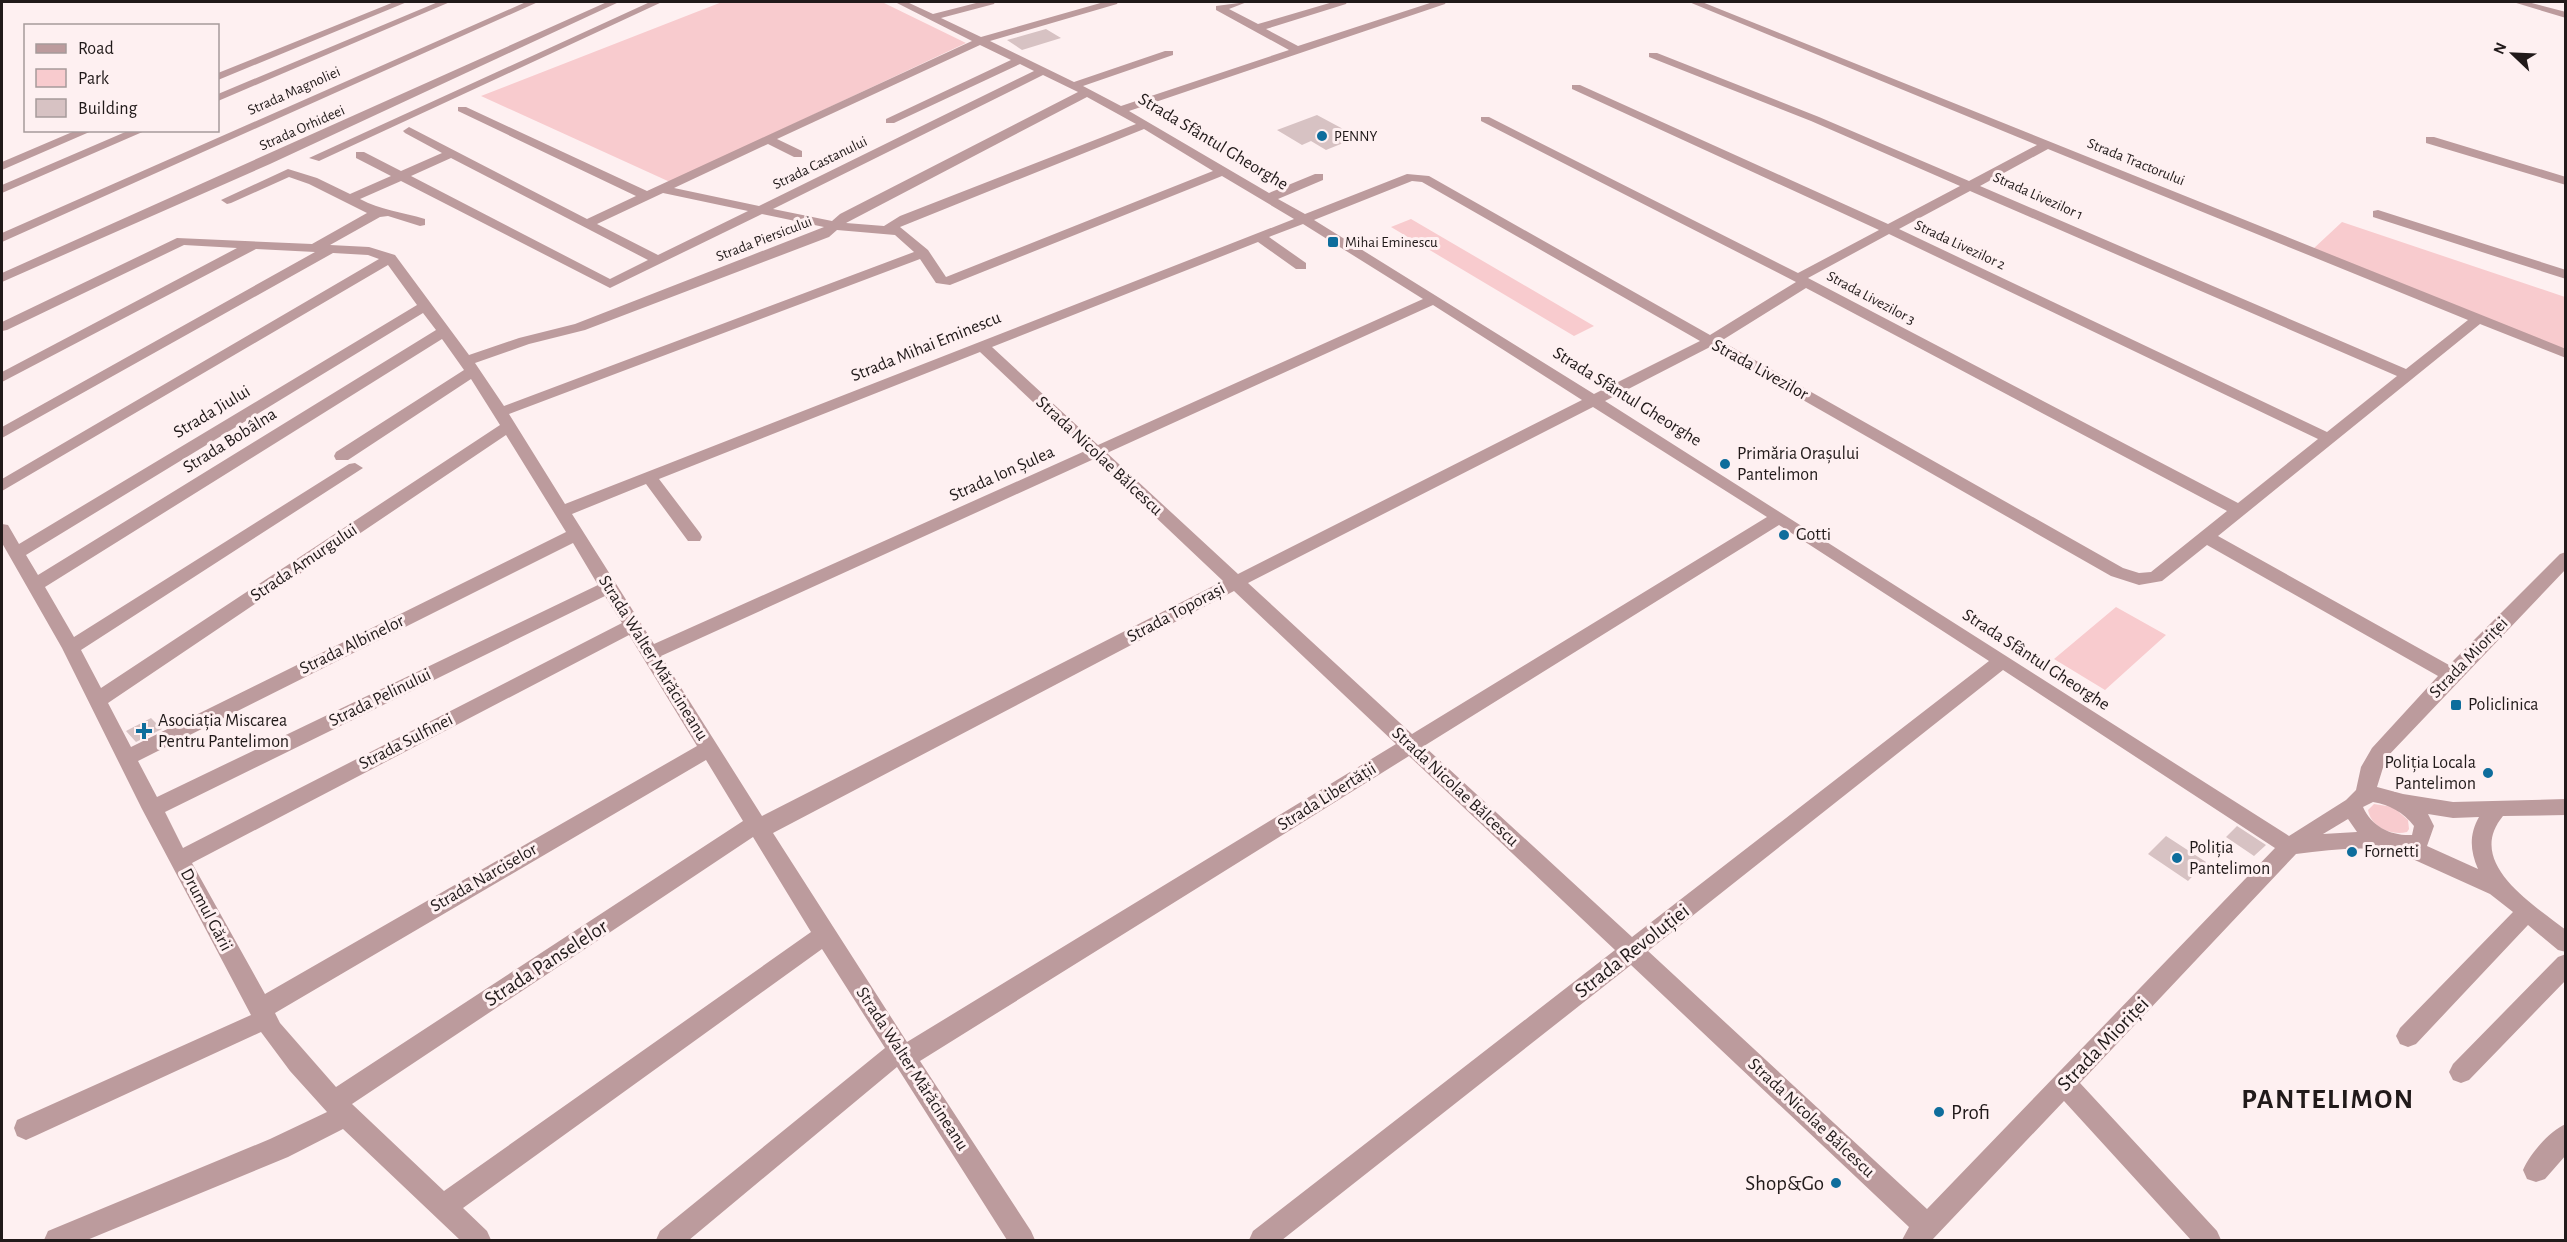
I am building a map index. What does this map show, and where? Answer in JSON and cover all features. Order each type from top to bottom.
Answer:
[{"type":"street","points":[[219,78],[402,2]]},
{"type":"street","points":[[219,98],[445,2]]},
{"type":"street","name":"Strada Magnoliei","points":[[2,238],[533,2]]},
{"type":"street","name":"Strada Orhideei","points":[[2,278],[614,2]]},
{"type":"street","points":[[315,158],[657,2]]},
{"type":"street","name":"Strada Sfântul Gheorghe","points":[[900,2],[1081,89],[1303,218],[1779,517],[2290,847]]},
{"type":"street","points":[[933,17],[990,2]]},
{"type":"street","points":[[588,224],[982,40],[1113,2]]},
{"type":"street","points":[[1242,2],[1220,8],[1297,50]]},
{"type":"street","points":[[1257,28],[1342,2]]},
{"type":"street","points":[[1120,110],[1441,2]]},
{"type":"street","name":"Strada Tractorului","points":[[1694,2],[2565,354]]},
{"type":"street","points":[[2518,2],[2565,15]]},
{"type":"street","name":"Strada Piersicului","points":[[71,648],[349,462],[470,366],[600,320],[824,234],[845,217],[1081,89],[1169,53]]},
{"type":"street","name":"Strada Livezilor 1","points":[[1653,55],[1815,119],[2407,375]]},
{"type":"street","points":[[890,121],[1022,59]]},
{"type":"street","name":"Strada Castanului","points":[[400,176],[610,284],[1045,70]]},
{"type":"street","points":[[444,80],[469,87]]},
{"type":"street","name":"Strada Livezilor 2","points":[[1576,87],[1888,229],[2328,438]]},
{"type":"street","points":[[462,109],[646,196]]},
{"type":"street","name":"Strada Livezilor 3","points":[[1485,119],[1802,280],[2240,511]]},
{"type":"street","points":[[888,229],[905,219],[1145,125]]},
{"type":"street","points":[[409,131],[659,261]]},
{"type":"street","points":[[2,166],[83,132]]},
{"type":"street","points":[[2,189],[136,132]]},
{"type":"street","points":[[768,140],[798,154]]},
{"type":"street","points":[[2430,140],[2565,181]]},
{"type":"street","name":"Strada Toporași","points":[[759,826],[1708,342],[1802,280],[1888,229],[2048,144]]},
{"type":"street","points":[[350,199],[452,153]]},
{"type":"street","points":[[360,154],[400,176]]},
{"type":"street","points":[[662,189],[836,226],[888,229],[904,233],[945,282],[1223,171]]},
{"type":"street","points":[[227,200],[288,173],[313,181],[377,213]]},
{"type":"street","points":[[1269,198],[1319,177]]},
{"type":"street","name":"Strada Livezilor","points":[[1303,218],[1406,178],[1421,178],[2128,577],[2139,579],[2156,577],[2479,318]]},
{"type":"street","points":[[2,433],[323,248],[377,213],[389,212],[420,222]]},
{"type":"street","points":[[2378,214],[2565,275]]},
{"type":"street","name":"Strada Mihai Eminescu","points":[[563,511],[1303,218]]},
{"type":"street","points":[[1259,236],[1301,266]]},
{"type":"street","points":[[2,327],[182,241],[375,252],[390,258]]},
{"type":"street","points":[[2,378],[254,244]]},
{"type":"street","name":"Strada Amurgului","points":[[98,700],[505,419],[923,253]]},
{"type":"street","points":[[2,486],[390,258]]},
{"type":"street","name":"Strada Walter Mărăcineanu","points":[[390,258],[446,331],[505,419],[825,935],[1022,1240]]},
{"type":"street","name":"Strada Ion Șulea","points":[[650,653],[1435,299]]},
{"type":"street","name":"Strada Jiului","points":[[16,553],[427,305]]},
{"type":"street","name":"Strada Bobâlna","points":[[35,585],[446,331]]},
{"type":"street","name":"Strada Nicolae Bălcescu","points":[[982,346],[1632,951],[1918,1237]]},
{"type":"street","points":[[649,477],[694,537]]},
{"type":"street","name":"Strada Libertății","points":[[669,1240],[903,1053],[1410,745],[1779,517]]},
{"type":"street","name":"Drumul Gării","points":[[2,529],[71,648],[178,860],[262,1014],[298,1063],[340,1109],[478,1240]]},
{"type":"street","name":"Strada Albinelor","points":[[128,757],[577,534]]},
{"type":"street","points":[[2207,537],[2451,675]]},
{"type":"street","name":"Strada Mioriței","points":[[1918,1237],[2290,847],[2359,800],[2374,760],[2451,675],[2565,558]]},
{"type":"street","name":"Strada Pelinului","points":[[152,809],[608,587]]},
{"type":"street","name":"Strada Sulfinei","points":[[178,860],[633,625]]},
{"type":"street","name":"Strada Revoluției","points":[[1262,1240],[2002,661]]},
{"type":"street","name":"Strada Narciselor","points":[[26,1128],[262,1014],[709,748]]},
{"type":"street","points":[[2374,760],[2380,779],[2396,800],[2416,813],[2424,831],[2461,871]]},
{"type":"street","points":[[2565,807],[2498,807],[2454,810],[2396,800],[2359,800],[2359,820],[2366,828],[2498,888],[2565,943]]},
{"type":"street","points":[[2498,807],[2485,823],[2481,843],[2488,868],[2498,888]]},
{"type":"street","points":[[2290,847],[2340,840],[2415,843],[2424,831],[2454,810]]},
{"type":"street","name":"Strada Panselelor","points":[[57,1240],[279,1148],[759,826]]},
{"type":"street","points":[[2408,1036],[2528,911]]},
{"type":"street","points":[[443,1207],[825,935]]},
{"type":"street","points":[[2461,1072],[2565,964]]},
{"type":"street","points":[[2064,1083],[2208,1240]]},
{"type":"street","points":[[2536,1170],[2565,1136]]},
{"type":"green space","points":[[722,2],[882,2],[966,43],[670,182],[481,96]]},
{"type":"green space","points":[[1411,219],[1594,326],[1574,336],[1391,227]]},
{"type":"green space","points":[[2342,222],[2565,297],[2565,351],[2313,249]]},
{"type":"green space","points":[[2116,607],[2166,635],[2105,690],[2054,659]]},
{"type":"green space","points":[[2374,804],[2393,807],[2408,820],[2407,832],[2395,833],[2377,825],[2368,810]]},
{"type":"building","points":[[1046,29],[1061,38],[1022,50],[1007,40]]},
{"type":"building","name":"PENNY","points":[[1317,115],[1358,137],[1326,150],[1311,141],[1302,145],[1277,130]]},
{"type":"building","name":"Asociația Miscarea Pentru Pantelimon","points":[[151,718],[162,729],[136,742],[126,731]]},
{"type":"building","points":[[2237,826],[2266,845],[2254,856],[2226,837]]},
{"type":"building","name":"Poliția Pantelimon","points":[[2166,836],[2206,862],[2188,881],[2148,854]]},
{"type":"place","name":"PENNY","points":[[1322,136]]},
{"type":"place","name":"Mihai Eminescu","points":[[1333,242]]},
{"type":"place","name":"Primăria Orașului Pantelimon","points":[[1725,464]]},
{"type":"place","name":"Gotti","points":[[1784,535]]},
{"type":"place","name":"Policlinica","points":[[2456,705]]},
{"type":"place","name":"Asociația Miscarea Pentru Pantelimon","points":[[144,731]]},
{"type":"place","name":"Poliția Locala Pantelimon","points":[[2488,773]]},
{"type":"place","name":"Fornetti","points":[[2352,852]]},
{"type":"place","name":"Poliția Pantelimon","points":[[2177,858]]},
{"type":"place","name":"Profi","points":[[1939,1112]]},
{"type":"place","name":"Shop&Go","points":[[1836,1183]]},
{"type":"district","name":"PANTELIMON","points":[[2328,1100]]}]
